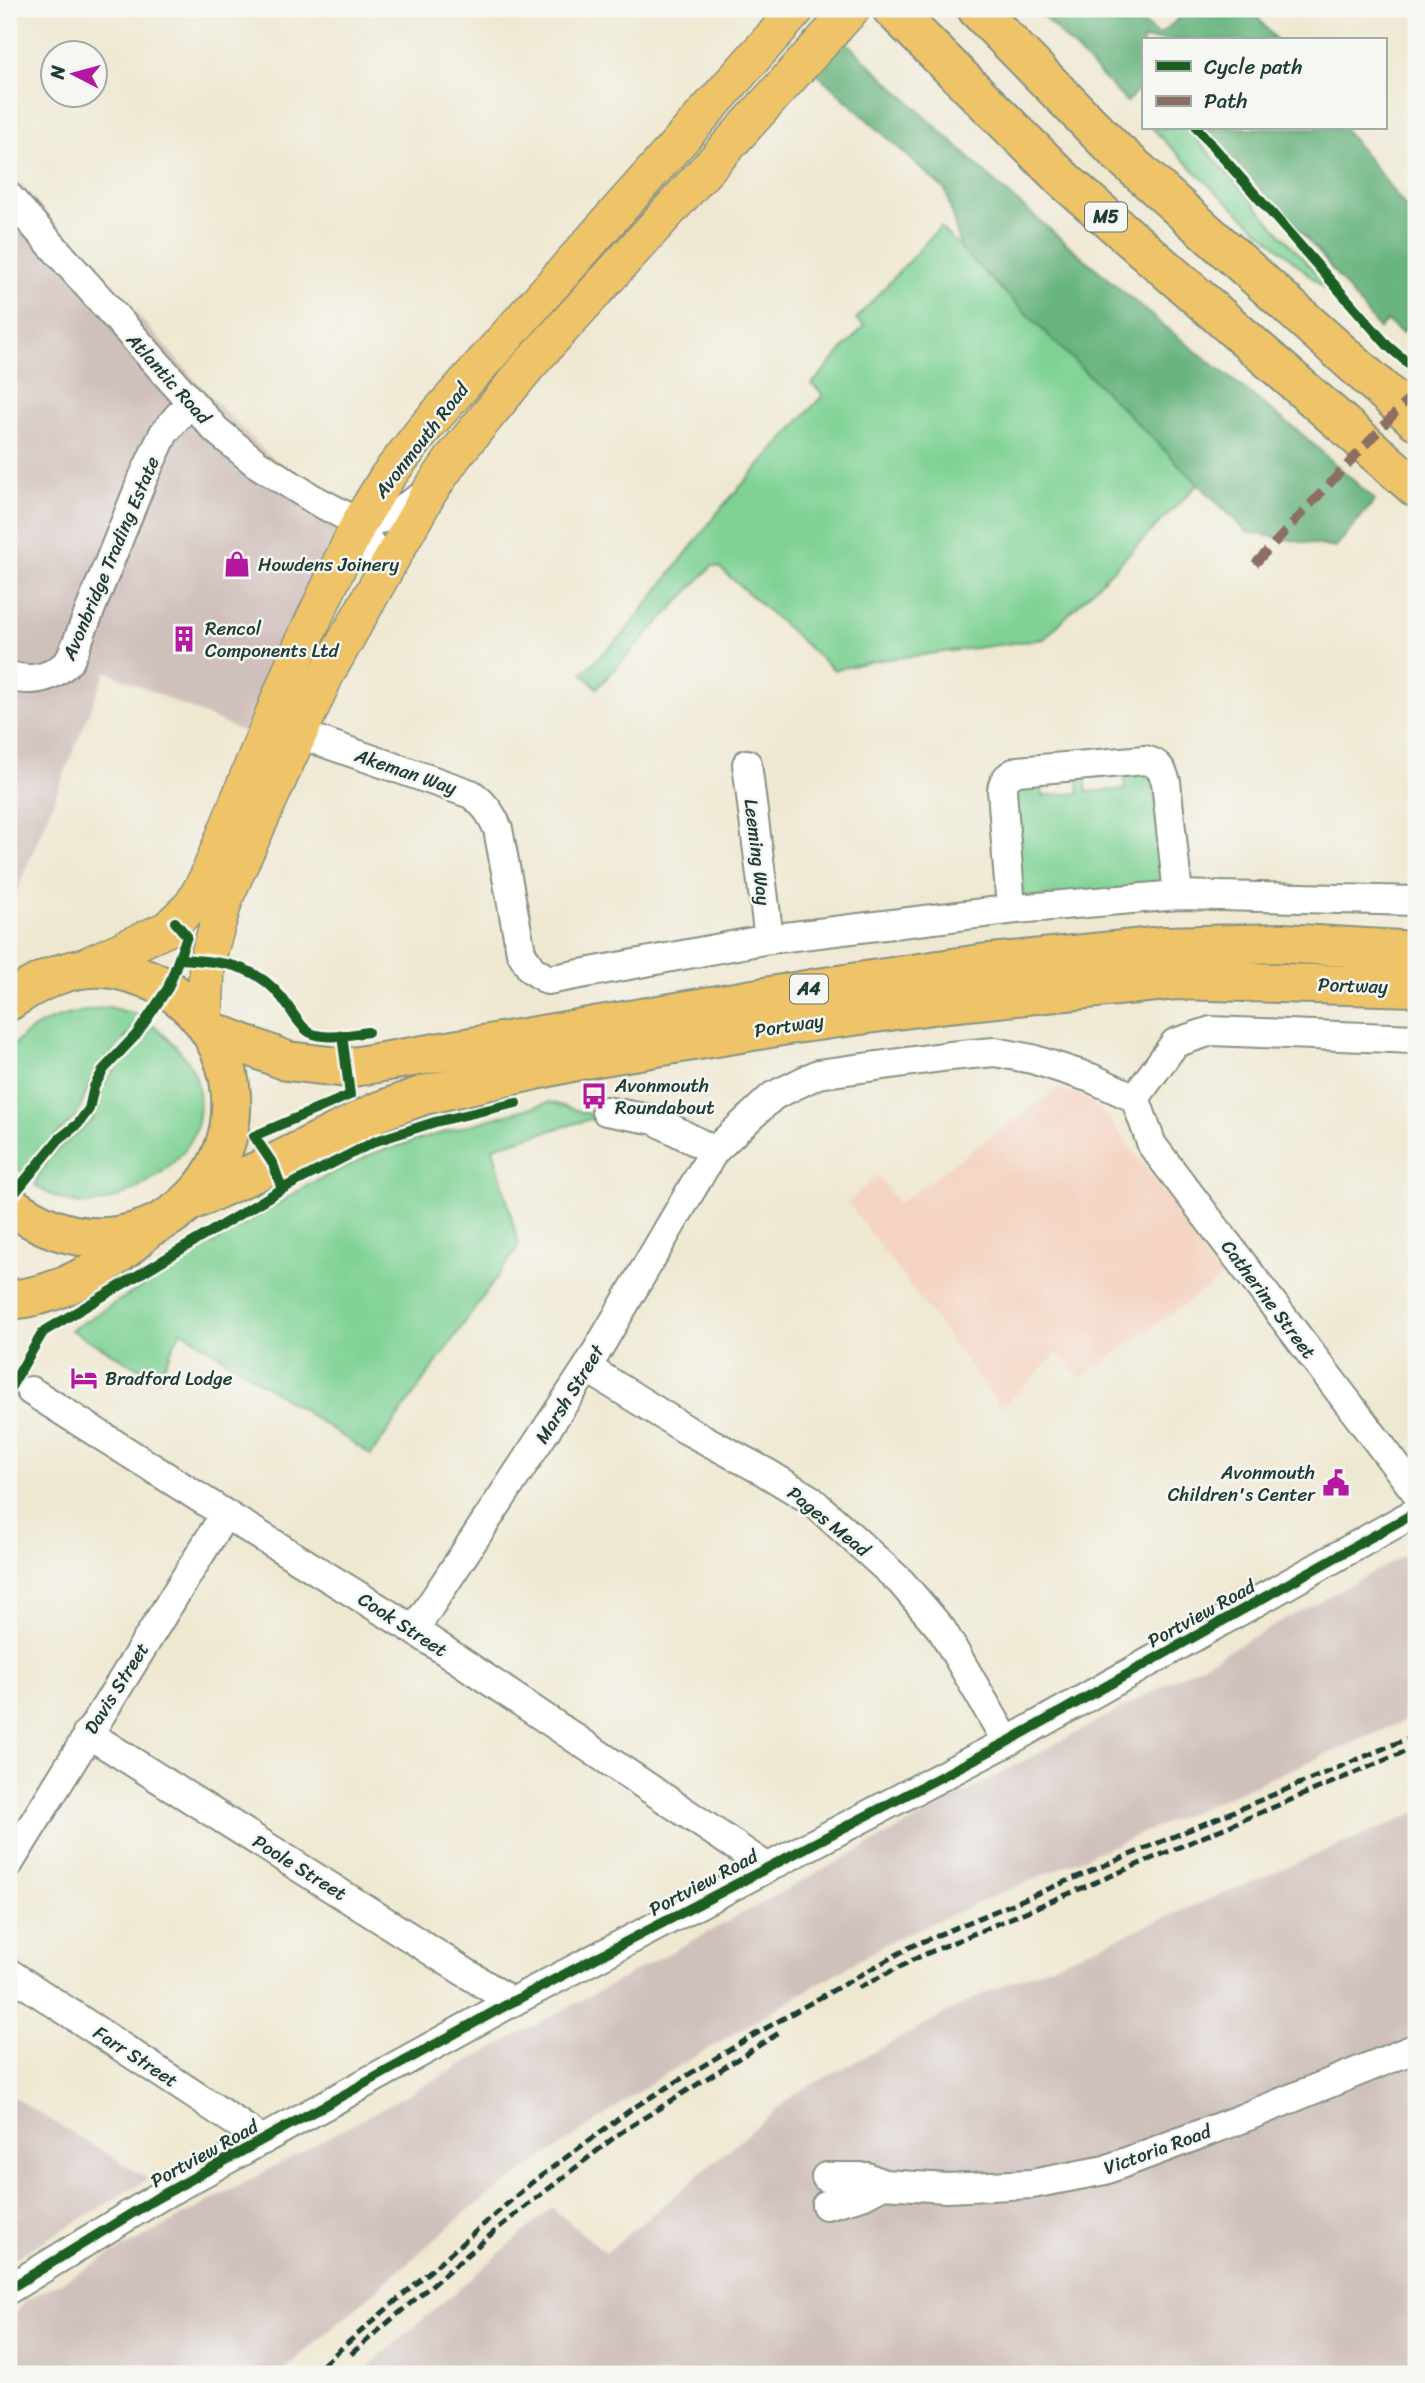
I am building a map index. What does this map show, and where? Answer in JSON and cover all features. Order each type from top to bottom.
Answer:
[{"type":"highway","name":"M5","points":[[892,9],[1064,180],[1416,488]]},
{"type":"highway","points":[[977,9],[1116,150],[1416,420]]},
{"type":"highway","name":"Portway","points":[[208,1027],[287,1060],[347,1068],[818,988],[981,964],[1164,946],[1283,943],[1416,951]]},
{"type":"highway","points":[[9,1001],[40,981],[76,970],[99,968],[146,977],[168,988],[188,1004],[208,1027],[227,1069],[231,1089],[231,1120],[223,1150],[209,1178],[189,1202],[170,1217],[127,1235],[105,1238],[78,1237],[40,1224],[9,1205]]},
{"type":"highway","name":"Portway","points":[[189,1202],[377,1112],[424,1095],[584,1059],[788,1025],[933,1005],[1176,980],[1416,987]]},
{"type":"highway","points":[[14,1304],[69,1285],[93,1272],[119,1256],[148,1228]]},
{"type":"main road","name":"Avonmouth Road","points":[[76,970],[167,929],[192,905],[207,878],[295,659],[359,523],[387,477],[425,428],[797,9]]},
{"type":"main road","name":"Avonmouth Road","points":[[208,1027],[207,960],[226,896],[326,676],[430,491],[456,454],[529,365],[852,9]]},
{"type":"street","points":[[705,111],[734,139]]},
{"type":"street","name":"Atlantic Road","points":[[9,198],[216,430],[256,463],[359,523]]},
{"type":"street","name":"Avonbridge Trading Estate","points":[[9,677],[40,679],[63,668],[70,660],[143,478],[164,433],[190,401]]},
{"type":"street","points":[[380,579],[374,552],[359,523],[389,517],[430,491]]},
{"type":"street","name":"Akeman Way","points":[[299,734],[471,793],[481,801],[498,829],[521,952],[531,969],[548,980],[769,939]]},
{"type":"street","points":[[1011,909],[1002,790],[1007,777],[1018,771],[1144,760],[1154,762],[1160,767],[1166,782],[1178,895]]},
{"type":"street","name":"Leeming Way","points":[[747,764],[769,939]]},
{"type":"street","points":[[769,939],[1011,909],[1178,895],[1416,894]]},
{"type":"street","points":[[606,1111],[655,1120],[714,1151],[773,1096],[818,1074],[995,1052],[1032,1059],[1091,1078],[1135,1098],[1175,1042],[1212,1031],[1416,1039]]},
{"type":"street","name":"Catherine Street","points":[[1135,1098],[1152,1144],[1416,1492]]},
{"type":"street","name":"Marsh Street","points":[[414,1630],[587,1368],[714,1151]]},
{"type":"street","name":"Pages Mead","points":[[587,1368],[685,1429],[811,1500],[901,1582],[942,1630],[1007,1742]]},
{"type":"street","name":"Cook Street","points":[[31,1391],[414,1630],[768,1868]]},
{"type":"street","name":"Portview Road","points":[[9,2290],[157,2198],[512,2002],[1007,1742],[1416,1512]]},
{"type":"street","name":"Davis Street","points":[[9,1863],[225,1514]]},
{"type":"street","name":"Poole Street","points":[[88,1733],[512,2002]]},
{"type":"street","name":"Farr Street","points":[[9,1973],[264,2140]]},
{"type":"street","name":"Victoria Road","points":[[826,2177],[867,2176],[883,2184],[947,2188],[1032,2184],[1105,2170],[1416,2048]]},
{"type":"street","name":"Victoria Road","points":[[826,2205],[862,2195],[883,2184]]},
{"type":"shaded area","points":[[9,171],[207,393],[267,454],[299,476],[351,501],[243,732],[106,671],[9,911]]},
{"type":"shaded area","points":[[1059,1087],[1090,1100],[1113,1124],[1225,1276],[1081,1378],[1058,1353],[1001,1408],[848,1203],[877,1174],[898,1204]]},
{"type":"shaded area","points":[[1416,1549],[1416,1716],[892,1940],[657,2079],[471,2208],[279,2374],[9,2374],[9,2322],[24,2302]]},
{"type":"shaded area","points":[[1416,1813],[1416,2374],[360,2374],[552,2208],[606,2253],[796,2093],[983,1994]]},
{"type":"shaded area","points":[[13,2097],[148,2179],[9,2262],[9,2103]]},
{"type":"green space","points":[[1036,9],[1129,9],[1158,36],[1190,9],[1251,9],[1274,38],[1142,38],[1142,86],[1127,102]]},
{"type":"green space","points":[[842,38],[1000,187],[1160,323],[1303,435],[1375,500],[1335,548],[1247,532],[961,249],[946,191],[815,72]]},
{"type":"green space","points":[[1154,130],[1189,130],[1329,288],[1325,289],[1213,189]]},
{"type":"green space","points":[[1206,130],[1346,130],[1416,220],[1416,334],[1407,327],[1402,333],[1387,321],[1379,329],[1317,250]]},
{"type":"green space","points":[[940,227],[1199,483],[1044,639],[874,661],[834,670],[719,567],[712,566],[597,688],[582,673],[623,635],[723,506],[823,395],[812,384],[864,326],[856,319]]},
{"type":"green space","points":[[1150,768],[1168,884],[1023,899],[1013,788],[1041,776],[1043,796],[1079,793],[1077,773],[1085,773],[1087,792],[1125,789],[1124,769]]},
{"type":"green space","points":[[108,1007],[140,1015],[136,1026],[96,1070],[77,1115],[44,1147],[41,1155],[23,1175],[9,1156],[9,1051],[29,1031],[53,1019]]},
{"type":"green space","points":[[154,1025],[183,1054],[197,1082],[200,1102],[198,1121],[196,1130],[184,1150],[148,1182],[104,1202],[83,1204],[68,1201],[35,1185],[39,1174],[55,1152],[93,1119],[107,1078]]},
{"type":"green space","points":[[550,1102],[598,1117],[493,1147],[519,1246],[371,1455],[181,1330],[158,1379],[71,1330],[312,1183],[376,1152]]},
{"type":"railway","points":[[312,2374],[530,2184],[633,2108],[759,2032],[912,1946],[1416,1735]]},
{"type":"railway","points":[[858,1988],[921,1956],[1416,1747]]},
{"type":"railway","points":[[351,2354],[502,2225],[620,2133],[782,2031]]},
{"type":"marked path","points":[[1255,564],[1411,396],[1416,394]]},
{"type":"cycle path","points":[[1199,130],[1388,346],[1416,370]]},
{"type":"cycle path","points":[[9,1200],[59,1139],[78,1124],[89,1109],[94,1087],[104,1069],[136,1035],[168,988],[187,936],[175,922]]},
{"type":"cycle path","points":[[179,959],[223,963],[249,971],[272,987],[302,1026],[315,1035],[338,1036],[368,1032]]},
{"type":"cycle path","points":[[282,1189],[273,1164],[254,1136],[350,1095],[342,1035]]},
{"type":"cycle path","points":[[9,1390],[43,1332],[282,1189],[376,1141],[435,1122],[516,1103]]},
{"type":"cycle path","points":[[9,2289],[157,2198],[512,2002],[1007,1742],[1416,1512]]},
{"type":"place","name":"Howdens Joinery","points":[[237,564]]},
{"type":"place","name":"Rencol Components Ltd","points":[[184,639]]},
{"type":"place","name":"Avonmouth Roundabout","points":[[594,1096]]},
{"type":"place","name":"Bradford Lodge","points":[[84,1378]]},
{"type":"place","name":"Avonmouth Children's Center","points":[[1336,1483]]}]
